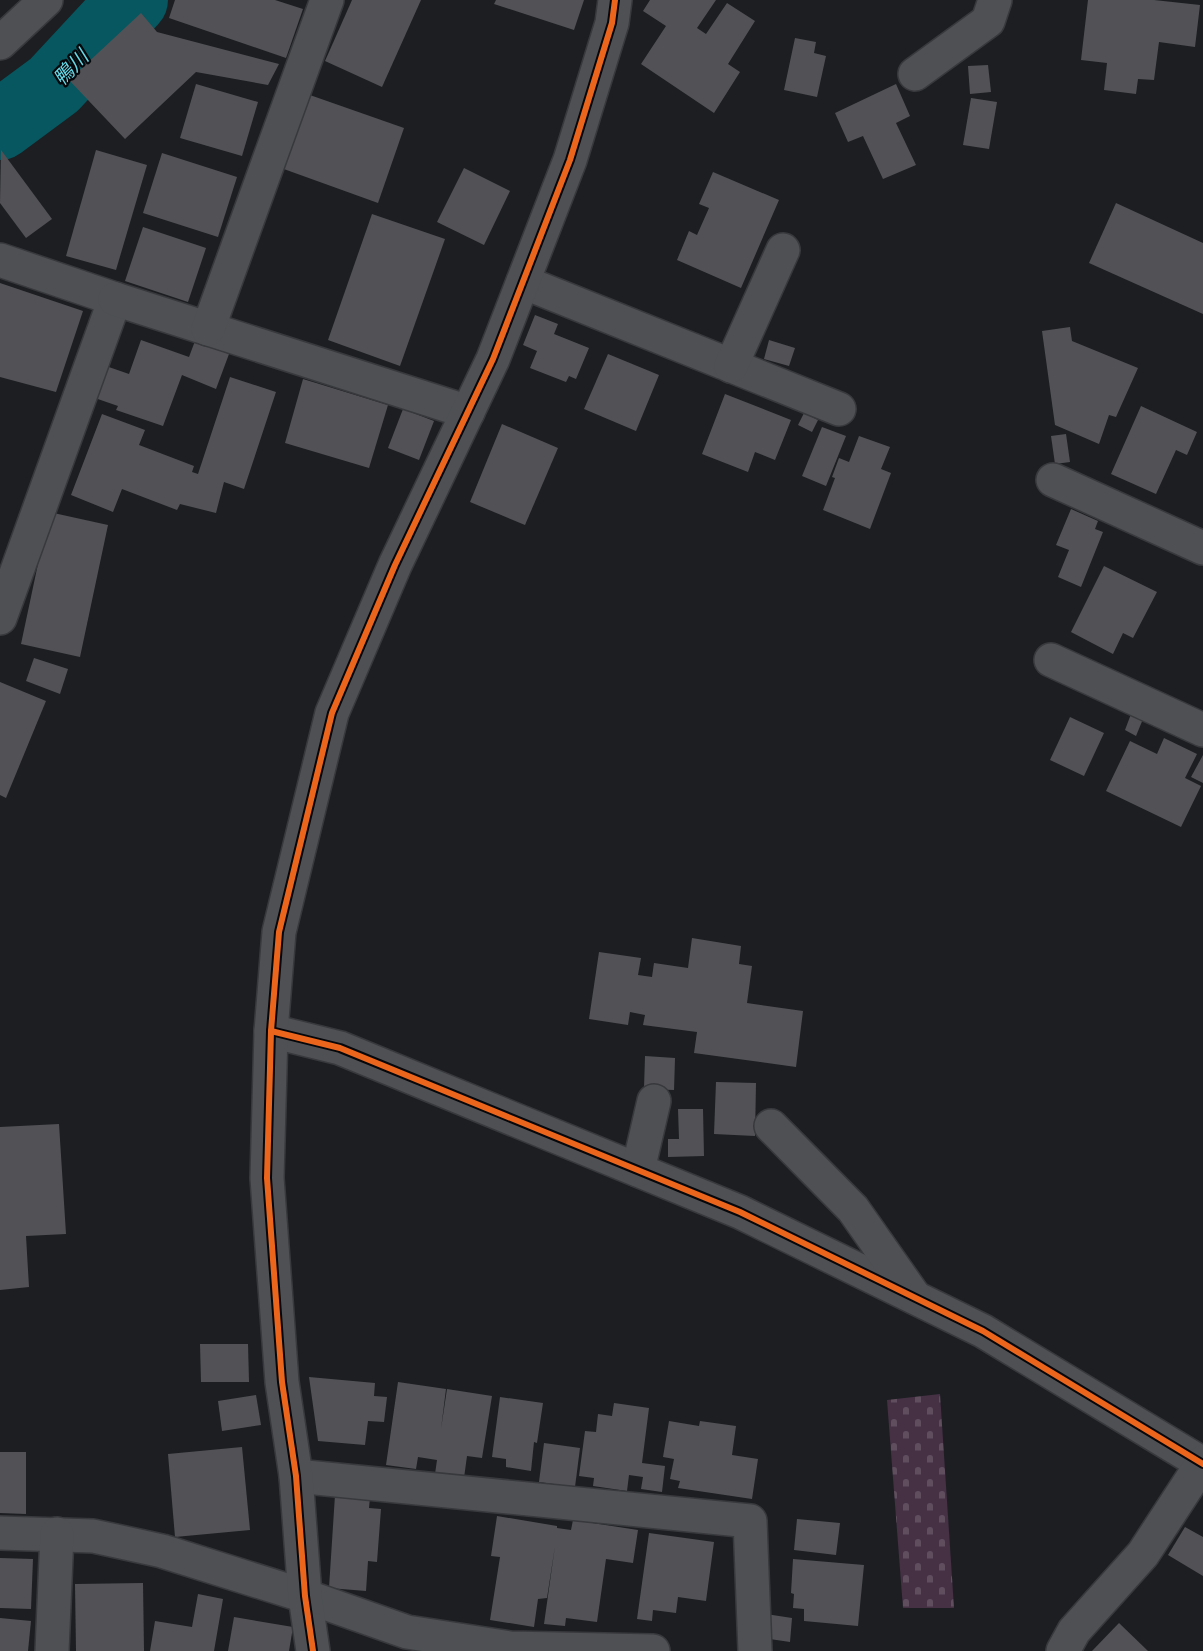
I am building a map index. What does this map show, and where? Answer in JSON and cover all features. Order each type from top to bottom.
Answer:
[{"type":"street","points":[[0,43],[46,0]]},
{"type":"street","points":[[208,329],[327,0]]},
{"type":"street","points":[[313,1651],[305,1596],[296,1476],[282,1382],[267,1178],[271,1031],[279,932],[332,713],[395,565],[494,359],[570,160],[612,22],[615,0]]},
{"type":"street","points":[[915,74],[988,21],[995,0]]},
{"type":"street","points":[[731,366],[783,250]]},
{"type":"street","points":[[0,260],[468,412]]},
{"type":"street","points":[[523,282],[840,409]]},
{"type":"street","points":[[0,618],[116,299]]},
{"type":"street","points":[[1053,480],[1203,548]]},
{"type":"street","points":[[1051,660],[1203,730]]},
{"type":"street","points":[[271,1031],[340,1048],[740,1212],[983,1331],[1203,1463],[1143,1554],[1074,1631],[1063,1651]]},
{"type":"street","points":[[638,1170],[654,1101]]},
{"type":"street","points":[[771,1126],[853,1209],[916,1298]]},
{"type":"street","points":[[296,1476],[750,1521],[755,1651]]},
{"type":"street","points":[[0,1533],[93,1536],[162,1551],[305,1596],[407,1632],[510,1648],[652,1651]]},
{"type":"street","points":[[52,1651],[57,1534]]},
{"type":"green space","points":[[940,1394],[954,1608],[903,1608],[887,1400]]},
{"type":"building","points":[[175,0],[275,0],[303,9],[286,58],[169,18]]},
{"type":"building","points":[[352,0],[421,0],[382,87],[325,61]]},
{"type":"building","points":[[496,0],[584,0],[574,30],[494,4]]},
{"type":"building","points":[[650,0],[716,0],[697,28],[706,34],[727,3],[755,21],[728,64],[740,72],[714,113],[641,64],[666,26],[643,11]]},
{"type":"building","points":[[1088,0],[1154,0],[1200,5],[1195,47],[1159,42],[1154,80],[1138,79],[1136,94],[1104,90],[1107,63],[1081,60]]},
{"type":"building","points":[[141,13],[157,32],[279,64],[268,85],[196,72],[125,139],[69,80]]},
{"type":"building","points":[[795,38],[816,42],[814,53],[826,56],[817,97],[784,90]]},
{"type":"building","points":[[988,65],[991,92],[970,94],[968,66]]},
{"type":"building","points":[[196,84],[258,102],[242,156],[180,138]]},
{"type":"building","points":[[896,84],[910,116],[896,123],[916,165],[883,179],[863,136],[848,142],[835,113]]},
{"type":"building","points":[[307,94],[404,128],[378,203],[281,168]]},
{"type":"building","points":[[971,98],[997,102],[989,149],[963,145]]},
{"type":"building","points":[[1,150],[52,219],[26,238],[0,203]]},
{"type":"building","points":[[96,150],[147,165],[116,270],[66,256]]},
{"type":"building","points":[[162,153],[237,177],[218,237],[143,213]]},
{"type":"building","points":[[464,168],[510,191],[484,245],[437,222]]},
{"type":"building","points":[[713,172],[779,200],[741,288],[677,260],[689,231],[697,235],[709,208],[699,204]]},
{"type":"building","points":[[1116,203],[1203,243],[1203,314],[1089,263]]},
{"type":"building","points":[[372,214],[445,239],[400,366],[328,340]]},
{"type":"building","points":[[143,227],[206,248],[188,302],[125,281]]},
{"type":"building","points":[[0,283],[83,311],[56,392],[0,377]]},
{"type":"building","points":[[535,315],[558,324],[554,334],[589,348],[576,379],[569,376],[566,382],[530,368],[537,351],[523,345]]},
{"type":"building","points":[[1070,327],[1072,341],[1138,368],[1116,417],[1109,415],[1099,444],[1055,425],[1042,331]]},
{"type":"building","points":[[141,340],[189,357],[195,341],[229,354],[216,389],[182,375],[163,426],[116,410],[118,406],[92,397],[103,365],[129,374]]},
{"type":"building","points":[[769,340],[795,348],[789,366],[764,359]]},
{"type":"building","points":[[608,354],[659,375],[636,431],[584,409]]},
{"type":"building","points":[[230,377],[276,392],[244,489],[224,482],[216,513],[180,504],[177,510],[122,489],[113,512],[71,495],[102,414],[145,430],[139,445],[194,466],[192,472],[198,474]]},
{"type":"building","points":[[303,379],[388,405],[369,468],[285,443]]},
{"type":"building","points":[[725,394],[791,420],[775,460],[755,452],[748,472],[702,454]]},
{"type":"building","points":[[1141,406],[1197,432],[1187,455],[1176,450],[1156,494],[1111,474]]},
{"type":"building","points":[[403,409],[434,421],[419,460],[388,448]]},
{"type":"building","points":[[804,413],[818,420],[812,432],[798,425]]},
{"type":"building","points":[[502,424],[558,448],[525,525],[470,502]]},
{"type":"building","points":[[822,427],[846,436],[826,486],[802,476]]},
{"type":"building","points":[[1066,434],[1070,462],[1055,464],[1051,436]]},
{"type":"building","points":[[859,436],[890,447],[881,469],[891,473],[870,529],[823,510],[835,478],[832,477],[839,458],[849,462]]},
{"type":"building","points":[[1071,509],[1098,521],[1095,529],[1103,532],[1081,587],[1058,577],[1069,550],[1056,545]]},
{"type":"building","points":[[49,512],[108,525],[80,657],[21,644]]},
{"type":"building","points":[[1104,566],[1157,592],[1133,638],[1123,633],[1113,654],[1071,632]]},
{"type":"building","points":[[34,658],[68,669],[60,694],[26,681]]},
{"type":"building","points":[[0,682],[46,701],[6,798],[0,795]]},
{"type":"building","points":[[1131,714],[1143,719],[1136,736],[1125,730]]},
{"type":"building","points":[[1070,717],[1104,733],[1084,776],[1050,760]]},
{"type":"building","points":[[1164,738],[1197,754],[1185,778],[1201,786],[1181,827],[1106,791],[1130,741],[1157,754]]},
{"type":"building","points":[[1203,755],[1203,783],[1191,777]]},
{"type":"building","points":[[692,938],[741,946],[739,964],[752,966],[747,1003],[803,1011],[796,1067],[694,1053],[697,1032],[643,1025],[645,1015],[630,1012],[628,1025],[589,1019],[599,952],[641,958],[638,975],[652,977],[654,963],[688,968]]},
{"type":"building","points":[[645,1056],[675,1058],[674,1090],[644,1089]]},
{"type":"building","points":[[716,1082],[756,1083],[755,1136],[714,1134]]},
{"type":"building","points":[[678,1109],[703,1109],[704,1156],[668,1157],[668,1139],[679,1139]]},
{"type":"building","points":[[59,1124],[66,1234],[26,1236],[29,1287],[0,1290],[0,1127]]},
{"type":"building","points":[[200,1344],[248,1344],[249,1382],[201,1382]]},
{"type":"building","points":[[309,1377],[375,1383],[374,1396],[387,1397],[384,1422],[368,1421],[365,1445],[318,1441]]},
{"type":"building","points":[[398,1382],[446,1389],[441,1429],[447,1389],[492,1396],[482,1458],[467,1456],[464,1478],[435,1474],[437,1460],[418,1457],[416,1469],[386,1465]]},
{"type":"building","points":[[256,1395],[261,1425],[222,1431],[218,1401]]},
{"type":"building","points":[[500,1397],[543,1403],[537,1443],[534,1442],[531,1471],[506,1467],[506,1459],[492,1457]]},
{"type":"building","points":[[614,1403],[649,1408],[642,1463],[665,1466],[662,1492],[641,1489],[643,1477],[629,1475],[627,1491],[593,1486],[594,1478],[579,1476],[585,1431],[596,1432],[598,1414],[612,1416]]},
{"type":"building","points":[[669,1421],[699,1426],[700,1421],[736,1426],[732,1455],[758,1459],[752,1499],[678,1488],[680,1481],[670,1479],[674,1459],[663,1457]]},
{"type":"building","points":[[544,1443],[580,1448],[575,1487],[539,1482]]},
{"type":"building","points":[[242,1447],[250,1530],[175,1537],[168,1454]]},
{"type":"building","points":[[0,1452],[26,1452],[26,1514],[0,1513]]},
{"type":"building","points":[[335,1495],[370,1497],[369,1508],[381,1509],[377,1562],[368,1561],[366,1591],[329,1588]]},
{"type":"building","points":[[497,1516],[571,1530],[573,1520],[638,1530],[633,1563],[606,1559],[597,1622],[566,1618],[565,1626],[544,1624],[555,1546],[547,1598],[538,1599],[534,1627],[490,1620],[500,1557],[491,1556]]},
{"type":"building","points":[[797,1519],[840,1523],[836,1555],[794,1550]]},
{"type":"building","points":[[1185,1527],[1203,1537],[1203,1576],[1168,1555]]},
{"type":"building","points":[[649,1533],[714,1542],[706,1601],[678,1597],[676,1613],[653,1610],[652,1621],[637,1619]]},
{"type":"building","points":[[0,1558],[33,1559],[31,1609],[0,1608]]},
{"type":"building","points":[[793,1559],[864,1565],[858,1626],[804,1621],[804,1609],[793,1608],[794,1594],[791,1593]]},
{"type":"building","points":[[143,1583],[144,1651],[76,1651],[75,1584]]},
{"type":"building","points":[[198,1594],[223,1599],[214,1651],[150,1651],[155,1621],[192,1627]]},
{"type":"building","points":[[766,1614],[792,1618],[790,1642],[763,1638]]},
{"type":"building","points":[[234,1617],[293,1627],[289,1651],[228,1651]]},
{"type":"building","points":[[0,1618],[31,1621],[28,1651],[0,1651]]},
{"type":"building","points":[[1119,1623],[1148,1651],[1092,1651]]},
{"type":"waterway","name":"鴨川","points":[[0,125],[54,85],[133,0]]},
{"type":"cycle path","points":[[313,1651],[305,1596],[296,1476],[282,1382],[267,1178],[271,1031],[279,932],[332,713],[395,565],[493,359],[570,160],[612,23],[615,0]]},
{"type":"cycle path","points":[[271,1031],[340,1048],[740,1212],[983,1331],[1203,1464]]}]
